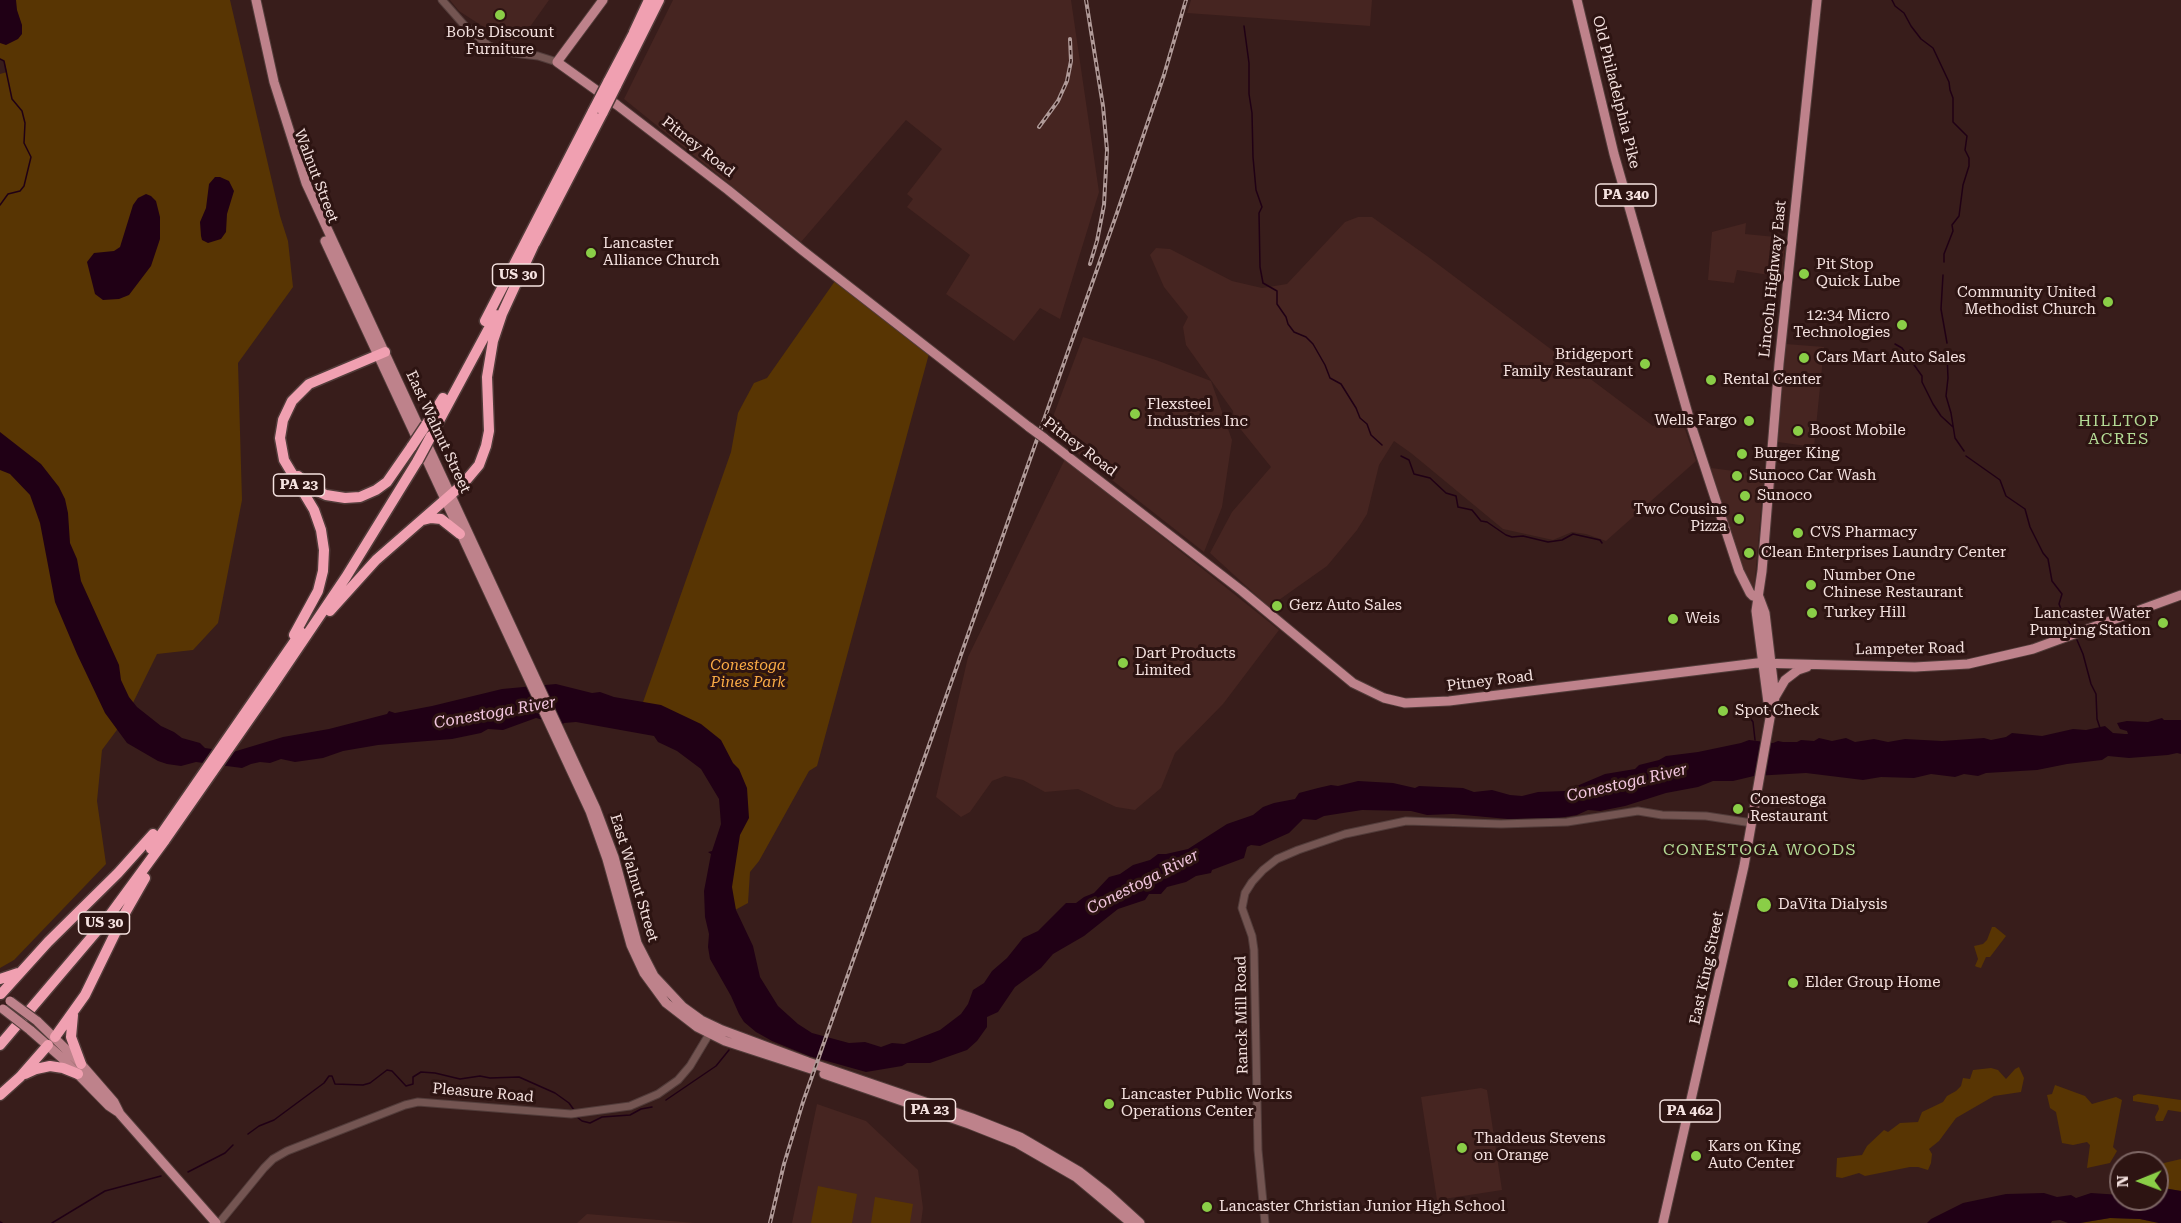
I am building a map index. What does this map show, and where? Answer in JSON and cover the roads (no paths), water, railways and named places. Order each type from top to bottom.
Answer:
[{"type":"highway","name":"US 30","points":[[612,84],[650,0]]},
{"type":"highway","name":"US 30","points":[[428,430],[443,398],[659,0]]},
{"type":"highway","name":"US 30","points":[[266,688],[278,664],[361,541],[428,430],[537,238],[598,111]]},
{"type":"highway","points":[[292,658],[363,573],[471,476],[484,451],[489,426],[487,377],[493,341],[502,314],[537,238]]},
{"type":"highway","points":[[382,356],[319,384],[302,396],[292,410],[286,426],[285,442],[288,458],[298,476],[315,490],[331,497],[350,498],[368,494],[384,485],[415,452]]},
{"type":"highway","name":"PA 23","points":[[278,664],[314,602],[321,581],[324,560],[322,535],[316,515],[283,456],[280,434],[284,416],[292,401],[309,384],[382,356]]},
{"type":"highway","name":"US 30","points":[[0,1035],[121,890],[266,688],[292,658],[379,525],[415,452]]},
{"type":"highway","points":[[420,521],[431,518],[441,519],[460,534]]},
{"type":"highway","points":[[3,996],[21,971],[129,862],[191,794]]},
{"type":"highway","points":[[0,1095],[20,1077],[52,1041],[74,1011],[94,978],[136,894],[191,794]]},
{"type":"highway","name":"US 30","points":[[0,1045],[107,919],[191,794]]},
{"type":"highway","points":[[0,979],[21,971]]},
{"type":"highway","points":[[20,1077],[45,1066],[80,1069],[71,1037],[74,1011]]},
{"type":"main road","name":"Walnut Street","points":[[251,0],[270,88],[298,175],[332,258],[382,356]]},
{"type":"main road","name":"Walnut Street","points":[[256,0],[274,82],[306,183],[382,356]]},
{"type":"main road","points":[[557,62],[603,0]]},
{"type":"main road","name":"Old Philadelphia Pike","points":[[1578,0],[1614,154],[1692,428],[1739,571],[1750,593],[1759,597]]},
{"type":"main road","name":"Lincoln Highway East","points":[[1770,718],[1764,606],[1759,597],[1778,381],[1817,0]]},
{"type":"main road","name":"Pitney Road","points":[[557,62],[728,190],[1029,427],[1234,584],[1353,683],[1384,698],[1415,703],[1768,664]]},
{"type":"main road","name":"East Walnut Street","points":[[382,356],[609,845],[635,936],[646,964],[659,983],[676,1001],[712,1030],[1017,1143],[1076,1177],[1131,1223]]},
{"type":"main road","name":"East Walnut Street","points":[[448,497],[460,534],[502,615]]},
{"type":"main road","name":"Lampeter Road","points":[[1768,664],[1936,666],[1994,659],[2033,649],[2181,595]]},
{"type":"main road","name":"Lincoln Highway East","points":[[1768,664],[1775,697],[1770,718]]},
{"type":"main road","points":[[1775,697],[1790,676],[1812,665]]},
{"type":"main road","name":"East King Street","points":[[1663,1223],[1717,991],[1752,823],[1770,718]]},
{"type":"main road","points":[[3,996],[38,1021],[52,1041],[114,1102],[120,1114],[218,1223]]},
{"type":"main road","points":[[2,1008],[30,1030],[52,1041]]},
{"type":"main road","name":"East Walnut Street","points":[[712,1030],[980,1120],[1020,1137],[1080,1172],[1140,1223]]},
{"type":"street","name":"Pitney Road","points":[[442,0],[465,27],[489,46],[505,52],[538,56],[557,62]]},
{"type":"street","name":"Ranck Mill Road","points":[[1265,1223],[1258,1150],[1254,950],[1252,936],[1242,908],[1244,897],[1252,882],[1273,862],[1298,850],[1345,834],[1396,822],[1423,820],[1501,824],[1567,822],[1638,811],[1662,815],[1706,816],[1752,823]]},
{"type":"street","name":"Pleasure Road","points":[[218,1223],[264,1168],[277,1156],[405,1105],[429,1102],[571,1114],[621,1108],[652,1098],[672,1085],[690,1066],[712,1030]]},
{"type":"water","points":[[0,0],[16,0],[22,25],[22,34],[18,39],[6,45],[0,43]]},
{"type":"water","points":[[215,177],[229,181],[234,191],[227,214],[226,232],[221,239],[208,243],[202,240],[200,222],[206,208],[209,184]]},
{"type":"water","points":[[146,194],[156,201],[160,217],[160,239],[151,266],[129,295],[119,299],[103,300],[95,294],[87,262],[94,253],[114,251],[120,247],[133,205],[138,198]]},
{"type":"water","name":"Conestoga River","points":[[0,432],[41,464],[59,487],[65,499],[70,543],[77,559],[81,581],[119,665],[121,680],[129,697],[137,707],[161,726],[182,738],[200,743],[205,748],[233,752],[283,737],[329,729],[387,714],[389,711],[395,713],[432,706],[502,689],[556,684],[661,705],[701,724],[721,740],[733,763],[739,769],[747,788],[749,818],[740,835],[732,887],[736,910],[753,946],[760,977],[778,1006],[798,1024],[812,1033],[849,1043],[865,1042],[881,1047],[892,1043],[904,1044],[940,1030],[961,1014],[973,990],[984,983],[992,971],[1007,958],[1023,938],[1038,931],[1066,903],[1076,903],[1094,893],[1109,877],[1120,874],[1133,865],[1150,860],[1158,854],[1188,849],[1227,824],[1253,815],[1263,807],[1295,799],[1299,793],[1331,785],[1338,786],[1358,781],[1393,783],[1415,788],[1419,786],[1463,788],[1474,792],[1492,790],[1522,796],[1538,792],[1565,791],[1605,774],[1635,769],[1639,765],[1666,756],[1698,752],[1749,740],[1773,743],[1814,741],[1819,738],[1832,741],[1846,738],[1855,742],[1874,739],[1888,742],[1905,739],[1942,741],[1984,738],[1991,740],[2006,737],[2012,733],[2042,736],[2073,729],[2086,730],[2105,726],[2113,733],[2128,734],[2127,731],[2120,729],[2117,723],[2148,722],[2162,718],[2181,720],[2181,754],[2129,758],[2108,756],[2102,760],[2037,770],[1986,773],[1978,776],[1964,774],[1955,777],[1931,774],[1914,778],[1881,777],[1863,780],[1806,773],[1754,776],[1733,781],[1713,781],[1625,806],[1600,811],[1588,810],[1577,815],[1559,818],[1508,819],[1453,814],[1427,815],[1411,811],[1362,810],[1324,816],[1316,820],[1303,819],[1289,833],[1260,846],[1247,847],[1244,858],[1212,870],[1211,873],[1167,887],[1161,894],[1149,894],[1145,900],[1118,909],[1084,936],[1053,954],[1041,968],[1015,987],[998,1012],[987,1017],[987,1027],[967,1050],[930,1063],[907,1063],[902,1066],[866,1072],[809,1056],[772,1041],[744,1022],[710,959],[708,947],[709,934],[705,917],[704,891],[711,854],[708,852],[712,851],[721,824],[719,799],[701,769],[677,751],[658,742],[654,736],[576,722],[562,725],[536,718],[503,730],[488,729],[481,733],[452,739],[378,745],[343,751],[323,758],[295,762],[281,759],[270,763],[251,764],[242,768],[196,762],[181,766],[167,764],[127,743],[105,713],[55,602],[40,523],[30,495],[10,474],[0,470]]},
{"type":"water","points":[[2169,1189],[2181,1191],[2181,1223],[2110,1218],[2080,1223],[2060,1220],[2051,1223],[1927,1223],[1963,1203],[2006,1194],[2044,1193],[2057,1197],[2071,1195],[2076,1198],[2091,1193],[2109,1194],[2109,1211],[2169,1211]]},
{"type":"waterway","points":[[1892,0],[1895,6],[1904,13],[1921,39],[1933,48],[1949,82],[1953,98],[1953,122],[1967,136],[1965,150],[1969,158],[1969,166],[1963,185],[1959,216],[1952,225],[1953,231],[1944,254],[1944,262]]},
{"type":"waterway","points":[[1244,26],[1249,63],[1256,190],[1262,207],[1259,213],[1260,267],[1263,283],[1277,291],[1277,304],[1288,324],[1294,332],[1306,337],[1313,344],[1330,378],[1341,384],[1360,418],[1367,424],[1371,435],[1382,445]]},
{"type":"waterway","points":[[0,59],[4,61],[12,99],[22,111],[25,123],[24,143],[31,157],[24,186],[20,191],[8,194],[0,205]]},
{"type":"waterway","points":[[1943,275],[1941,309],[1947,343]]},
{"type":"waterway","points":[[1895,344],[1902,348],[1922,376],[1922,382],[1933,404],[1941,416],[1953,427]]},
{"type":"waterway","points":[[1947,354],[1946,396],[1955,438],[1964,451]]},
{"type":"waterway","points":[[1401,456],[1409,460],[1414,474],[1430,478],[1446,493],[1456,496],[1458,507],[1472,510],[1481,521],[1487,522],[1506,535],[1523,536],[1548,542],[1562,540],[1573,534],[1600,540],[1602,543]]},
{"type":"waterway","points":[[1966,456],[2000,480],[2006,496],[2025,509],[2030,527],[2048,559],[2052,581],[2062,594],[2059,604],[2072,627]]},
{"type":"waterway","points":[[2077,640],[2096,694],[2097,719],[2100,728]]},
{"type":"waterway","points":[[1749,716],[1753,722],[1755,740]]},
{"type":"waterway","points":[[666,1100],[716,1066],[729,1050]]},
{"type":"waterway","points":[[248,1134],[259,1126],[274,1120],[324,1083],[329,1076],[332,1076],[335,1084],[363,1085],[370,1083],[387,1070],[392,1071],[406,1086],[413,1084],[413,1077],[421,1072],[460,1079],[480,1076],[519,1077],[555,1093],[569,1103],[574,1110]]},
{"type":"waterway","points":[[577,1117],[590,1123],[602,1117],[630,1115],[641,1109],[652,1107]]},
{"type":"waterway","points":[[188,1172],[225,1153],[233,1145]]},
{"type":"waterway","points":[[52,1223],[105,1191],[161,1176]]},
{"type":"railway","points":[[1086,0],[1103,106],[1107,150],[1104,205],[1090,264]]},
{"type":"railway","points":[[770,1223],[784,1164],[803,1102],[1117,213],[1164,75],[1186,0]]},
{"type":"railway","points":[[1039,127],[1058,101],[1067,81],[1071,61],[1070,39]]},
{"type":"place","name":"Bob's Discount Furniture","points":[[500,15]]},
{"type":"place","name":"Lancaster Alliance Church","points":[[591,253]]},
{"type":"place","name":"Pit Stop Quick Lube","points":[[1804,274]]},
{"type":"place","name":"Community United Methodist Church","points":[[2108,302]]},
{"type":"place","name":"12:34 Micro Technologies","points":[[1902,325]]},
{"type":"place","name":"Cars Mart Auto Sales","points":[[1804,358]]},
{"type":"place","name":"Bridgeport Family Restaurant","points":[[1645,364]]},
{"type":"place","name":"Rental Center","points":[[1711,380]]},
{"type":"place","name":"Flexsteel Industries Inc","points":[[1135,414]]},
{"type":"place","name":"Wells Fargo","points":[[1749,421]]},
{"type":"place","name":"Boost Mobile","points":[[1798,431]]},
{"type":"place","name":"Burger King","points":[[1742,454]]},
{"type":"place","name":"Sunoco Car Wash","points":[[1737,476]]},
{"type":"place","name":"Sunoco","points":[[1745,496]]},
{"type":"place","name":"Two Cousins Pizza","points":[[1739,519]]},
{"type":"place","name":"CVS Pharmacy","points":[[1798,533]]},
{"type":"place","name":"Clean Enterprises Laundry Center","points":[[1749,553]]},
{"type":"place","name":"Number One Chinese Restaurant","points":[[1811,585]]},
{"type":"place","name":"Gerz Auto Sales","points":[[1277,606]]},
{"type":"place","name":"Turkey Hill","points":[[1812,613]]},
{"type":"place","name":"Weis","points":[[1673,619]]},
{"type":"place","name":"Lancaster Water Pumping Station","points":[[2163,623]]},
{"type":"place","name":"Dart Products Limited","points":[[1123,663]]},
{"type":"place","name":"Spot Check","points":[[1723,711]]},
{"type":"place","name":"Conestoga Restaurant","points":[[1738,809]]},
{"type":"place","name":"DaVita Dialysis","points":[[1764,905]]},
{"type":"place","name":"Elder Group Home","points":[[1793,983]]},
{"type":"place","name":"Lancaster Public Works Operations Center","points":[[1109,1104]]},
{"type":"place","name":"Thaddeus Stevens on Orange","points":[[1462,1148]]},
{"type":"place","name":"Kars on King Auto Center","points":[[1696,1156]]},
{"type":"place","name":"Lancaster Christian Junior High School","points":[[1207,1207]]},
{"type":"district","name":"HILLTOP ACRES","points":[[2119,430]]},
{"type":"district","name":"CONESTOGA WOODS","points":[[1760,850]]},
{"type":"park label","name":"Conestoga Pines Park","points":[[748,674]]}]
